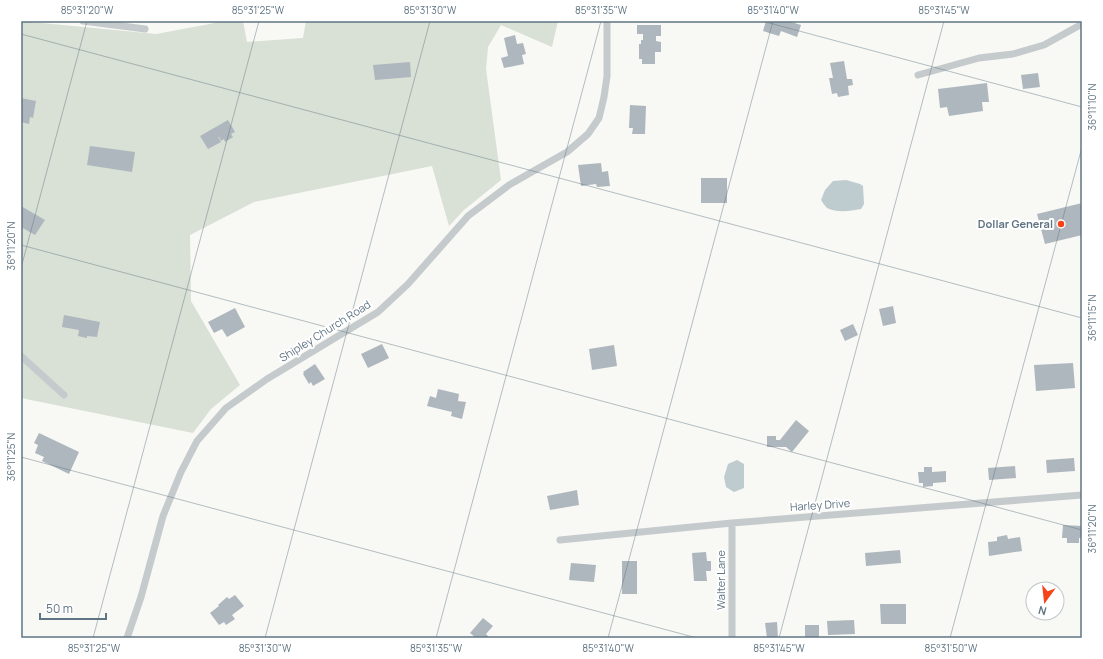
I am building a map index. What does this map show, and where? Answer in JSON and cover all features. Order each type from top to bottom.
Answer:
[{"type":"street","points":[[83,21],[145,29]]},
{"type":"street","name":"Shipley Church Road","points":[[127,638],[141,597],[163,516],[181,472],[197,441],[226,408],[267,379],[378,312],[408,284],[468,216],[509,185],[567,152],[588,134],[599,118],[604,97],[607,76],[607,21]]},
{"type":"street","points":[[918,75],[979,58],[1013,54],[1044,45],[1082,24]]},
{"type":"street","points":[[21,356],[64,395]]},
{"type":"street","name":"Harley Drive","points":[[560,540],[732,523],[1082,495]]},
{"type":"street","name":"Walter Lane","points":[[732,523],[732,638]]},
{"type":"shaded area","points":[[21,21],[156,34],[219,21],[243,21],[247,42],[303,38],[306,21],[558,21],[552,47],[501,25],[488,47],[486,69],[501,180],[464,210],[449,226],[432,166],[254,202],[190,235],[191,301],[240,385],[211,409],[193,433],[21,398]]},
{"type":"shaded area","points":[[846,180],[863,186],[864,204],[861,209],[839,211],[827,208],[821,200],[825,190],[833,181]]},
{"type":"shaded area","points":[[737,460],[744,464],[744,488],[734,492],[726,487],[724,477],[728,464]]},
{"type":"building","points":[[766,21],[788,21],[801,25],[797,37],[781,31],[779,36],[763,31]]},
{"type":"building","points":[[637,25],[661,25],[661,36],[656,36],[656,41],[661,42],[661,52],[655,52],[655,64],[642,64],[642,59],[639,59],[639,44],[641,44],[641,40],[643,40],[643,34],[637,34]]},
{"type":"building","points":[[515,35],[517,44],[523,43],[526,54],[522,55],[524,64],[504,68],[501,58],[508,56],[504,38]]},
{"type":"building","points":[[844,61],[847,79],[852,79],[853,85],[848,86],[849,95],[838,97],[837,93],[832,94],[829,78],[833,78],[830,63]]},
{"type":"building","points":[[410,62],[411,77],[375,80],[373,65]]},
{"type":"building","points":[[1038,73],[1040,87],[1023,89],[1021,75]]},
{"type":"building","points":[[987,83],[989,102],[982,102],[983,111],[949,116],[947,107],[940,108],[938,89]]},
{"type":"building","points":[[21,98],[36,101],[33,118],[30,117],[29,124],[21,122]]},
{"type":"building","points":[[630,105],[646,106],[645,134],[632,134],[633,128],[629,128]]},
{"type":"building","points":[[228,120],[235,132],[231,134],[233,137],[225,142],[224,139],[221,141],[218,137],[221,142],[208,149],[200,136]]},
{"type":"building","points":[[90,146],[135,152],[132,172],[87,165]]},
{"type":"building","points":[[601,163],[602,172],[608,171],[610,186],[597,187],[596,184],[581,186],[578,165]]},
{"type":"building","points":[[701,178],[727,178],[727,203],[701,203]]},
{"type":"building","name":"Dollar General","points":[[1082,203],[1082,235],[1045,244],[1037,214]]},
{"type":"building","points":[[21,206],[45,220],[35,235],[21,227]]},
{"type":"building","points":[[893,306],[896,323],[883,326],[879,309]]},
{"type":"building","points":[[235,308],[245,327],[227,337],[222,329],[214,333],[208,322]]},
{"type":"building","points":[[64,315],[100,322],[97,337],[87,336],[87,338],[78,336],[79,330],[62,327]]},
{"type":"building","points":[[853,324],[858,335],[845,341],[840,330]]},
{"type":"building","points":[[382,344],[389,358],[368,368],[361,354]]},
{"type":"building","points":[[614,345],[617,366],[592,370],[589,349]]},
{"type":"building","points":[[1073,363],[1075,388],[1036,391],[1034,365]]},
{"type":"building","points":[[315,364],[325,379],[313,386],[311,382],[309,384],[303,372]]},
{"type":"building","points":[[438,389],[459,394],[458,401],[466,402],[462,419],[451,416],[452,412],[427,406],[430,396],[436,398]]},
{"type":"building","points":[[796,420],[809,431],[792,452],[786,447],[767,447],[767,436],[776,436],[776,440],[780,440]]},
{"type":"building","points":[[39,433],[79,452],[69,474],[42,461],[44,457],[35,453],[38,445],[34,443]]},
{"type":"building","points":[[1074,458],[1075,471],[1047,473],[1046,460]]},
{"type":"building","points":[[1015,466],[1016,478],[989,480],[988,468]]},
{"type":"building","points":[[924,467],[932,467],[932,472],[946,471],[946,482],[933,483],[933,486],[923,487],[923,483],[919,483],[918,472],[924,472]]},
{"type":"building","points":[[577,490],[579,505],[550,510],[547,496]]},
{"type":"building","points":[[1063,525],[1082,526],[1082,538],[1079,538],[1079,543],[1067,543],[1067,538],[1062,538]]},
{"type":"building","points":[[1007,535],[1008,539],[1020,537],[1022,551],[989,556],[988,542],[997,541],[997,537]]},
{"type":"building","points":[[900,550],[901,563],[866,566],[865,553]]},
{"type":"building","points":[[706,552],[707,561],[711,561],[711,571],[706,571],[707,581],[694,581],[692,553]]},
{"type":"building","points":[[622,561],[637,561],[637,594],[622,594]]},
{"type":"building","points":[[571,563],[596,565],[594,582],[569,580]]},
{"type":"building","points":[[235,595],[244,606],[232,615],[235,619],[226,625],[224,622],[219,625],[210,613],[227,597],[229,599]]},
{"type":"building","points":[[880,604],[906,604],[906,624],[881,624]]},
{"type":"building","points":[[483,618],[493,626],[486,634],[490,638],[476,638],[470,633]]},
{"type":"building","points":[[854,620],[855,634],[828,635],[827,621]]},
{"type":"building","points":[[777,622],[778,638],[767,638],[765,623]]},
{"type":"building","points":[[805,625],[819,625],[819,638],[805,638]]},
{"type":"place","name":"Dollar General","points":[[1061,224]]}]
